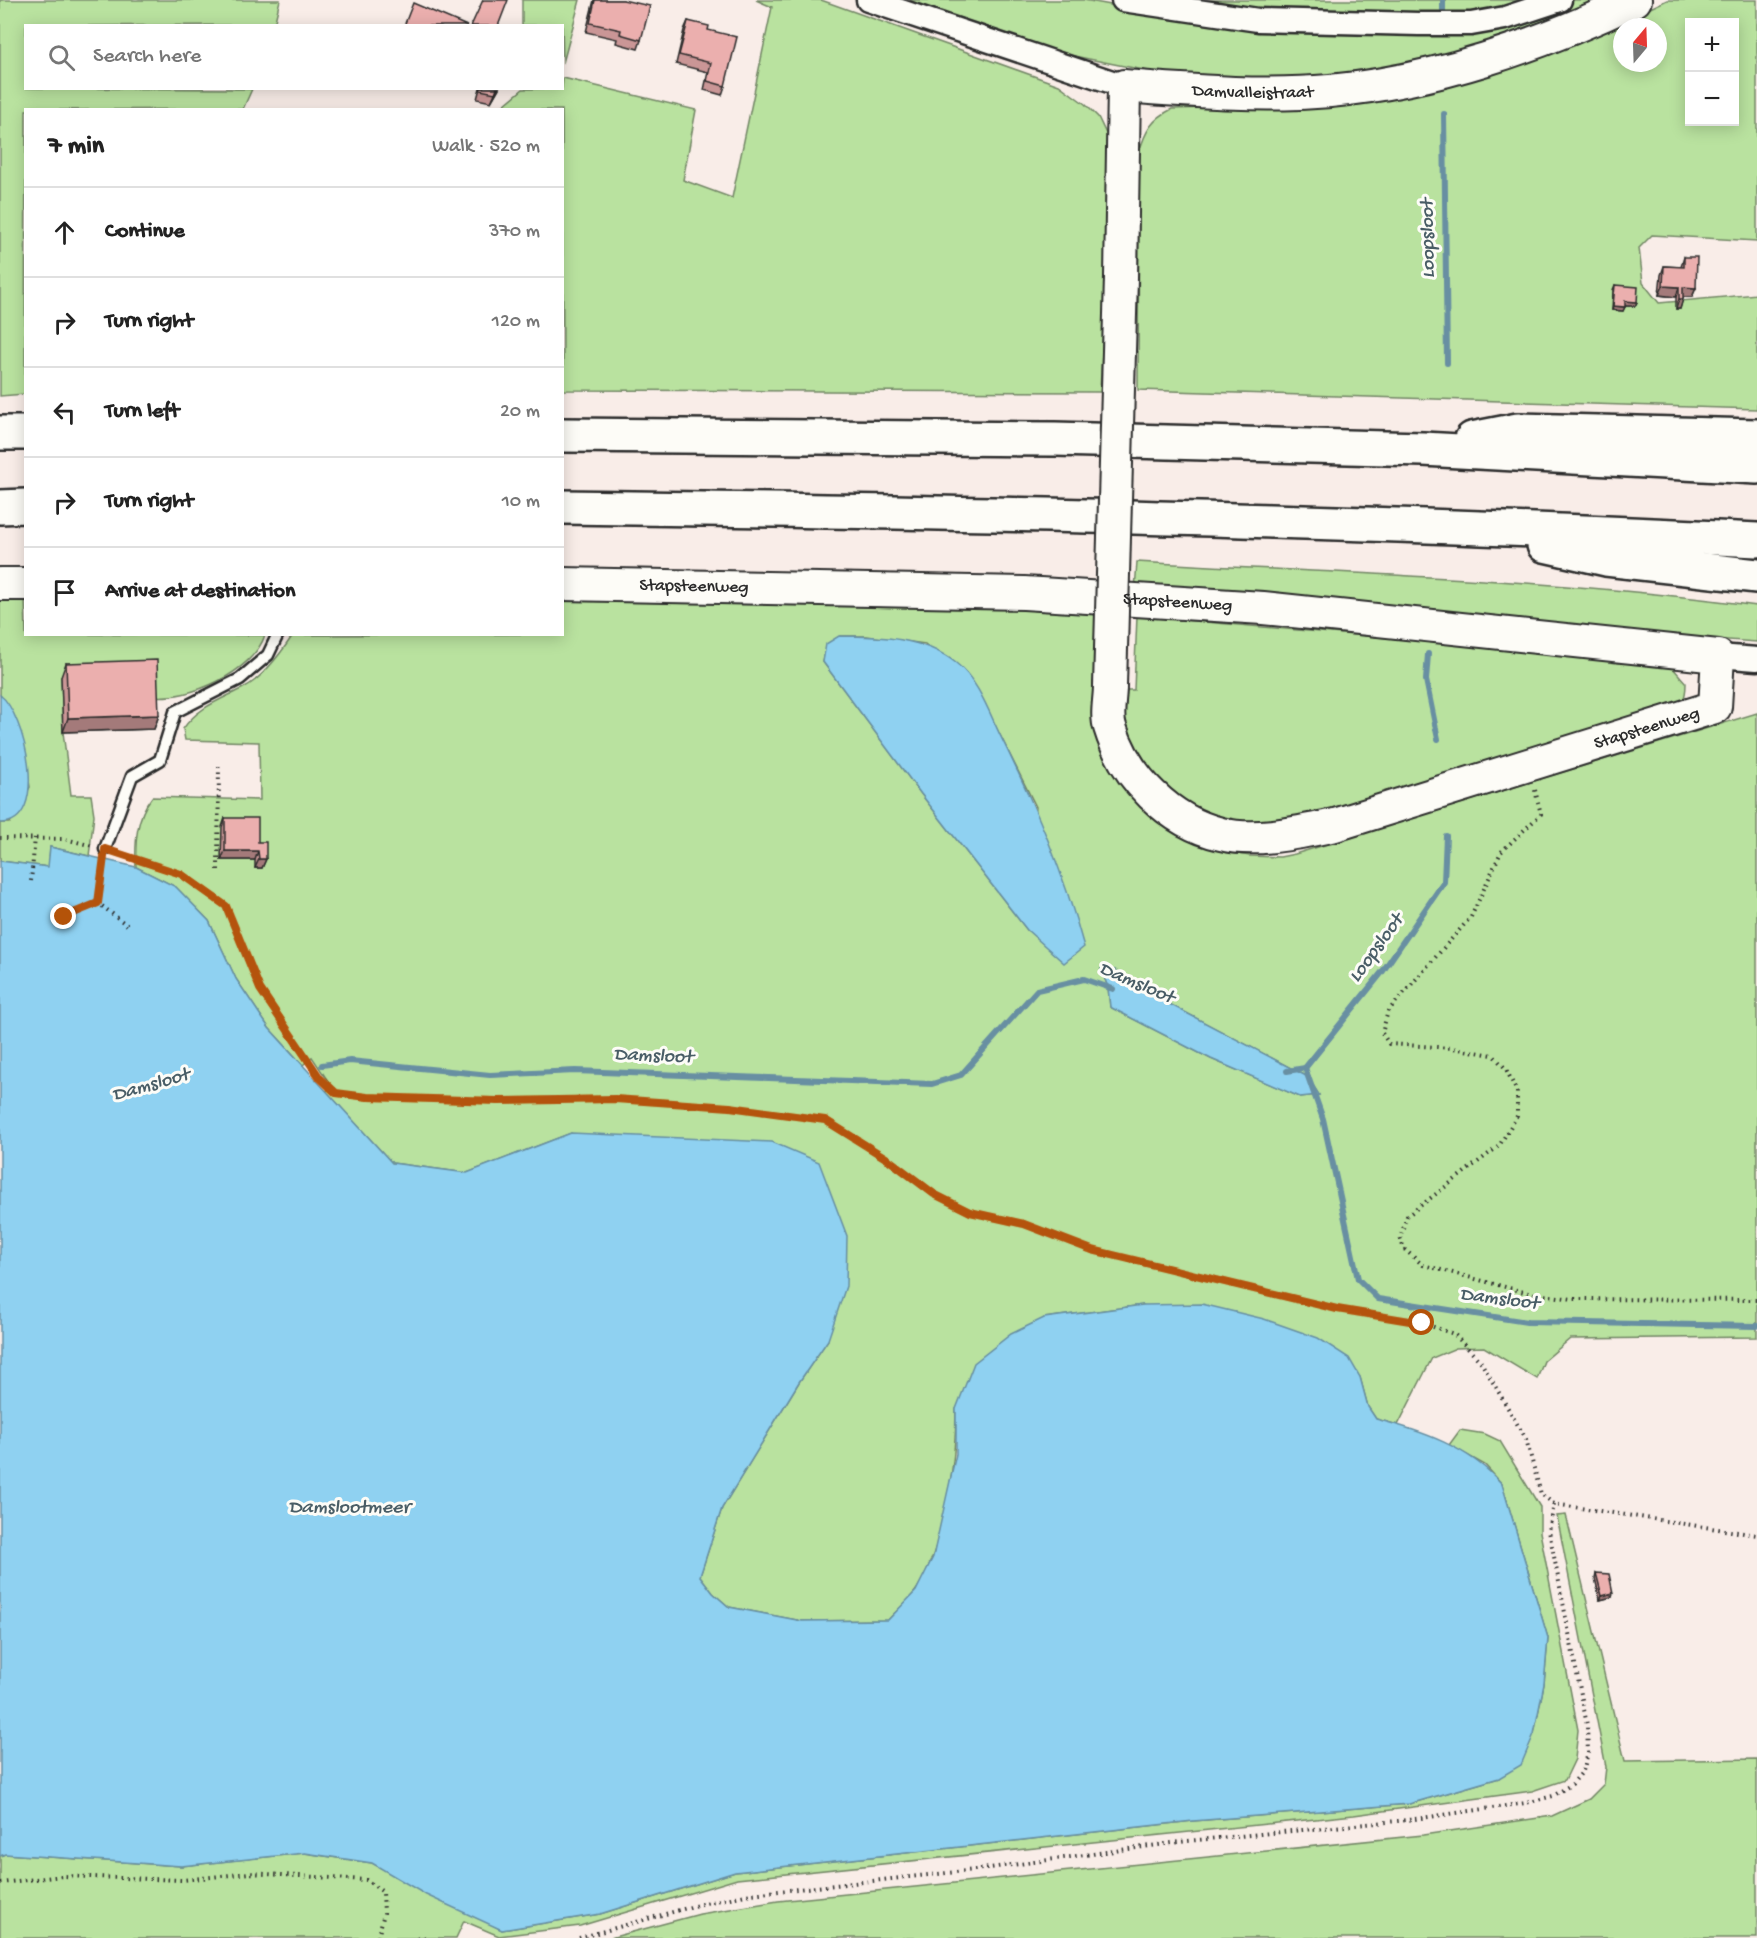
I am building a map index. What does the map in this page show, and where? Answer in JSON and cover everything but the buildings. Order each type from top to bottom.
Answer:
[{"type":"highway","points":[[1648,435],[1757,426]]},
{"type":"highway","points":[[1423,449],[1518,430],[1757,436]]},
{"type":"highway","points":[[0,433],[24,433]]},
{"type":"highway","points":[[564,435],[1055,439],[1423,449],[1757,467]]},
{"type":"highway","points":[[0,507],[24,506]]},
{"type":"highway","points":[[564,507],[893,511],[1448,525],[1757,540]]},
{"type":"highway","points":[[1448,525],[1606,559],[1757,576]]},
{"type":"street","name":"Damvalleistraat","points":[[868,0],[1124,86],[1193,91],[1272,92],[1329,91],[1402,81],[1485,61],[1594,19],[1635,0]]},
{"type":"street","points":[[1123,0],[1257,20],[1326,24],[1471,24],[1505,18],[1560,0]]},
{"type":"street","name":"Stapsteenweg","points":[[564,584],[1024,593],[1263,608],[1718,656],[1715,707],[1335,825],[1279,837],[1222,834],[1184,819],[1148,792],[1123,760],[1109,725],[1110,686],[1121,277],[1124,86]]},
{"type":"street","points":[[0,584],[24,584]]},
{"type":"street","points":[[1718,656],[1757,658]]},
{"type":"lane","points":[[105,849],[132,776],[160,760],[175,712],[240,679],[268,656],[277,636]]},
{"type":"path","points":[[218,870],[219,764]]},
{"type":"path","points":[[1528,766],[1541,814],[1501,852],[1471,917],[1388,1011],[1382,1032],[1389,1044],[1452,1048],[1493,1055],[1506,1069],[1517,1092],[1517,1116],[1500,1146],[1407,1216],[1400,1237],[1404,1249],[1423,1265],[1551,1296],[1573,1299],[1757,1300]]},
{"type":"path","points":[[0,838],[65,839],[105,849],[181,874],[226,906],[260,989],[320,1078],[336,1093],[367,1097],[498,1101],[615,1099],[730,1107],[825,1120],[889,1160],[934,1194],[970,1212],[1024,1224],[1092,1250],[1287,1298],[1432,1327],[1454,1334],[1481,1362],[1526,1439],[1541,1494],[1554,1504],[1757,1535]]},
{"type":"path","points":[[31,881],[35,838]]},
{"type":"path","points":[[98,903],[105,849]]},
{"type":"path","points":[[64,917],[98,903]]},
{"type":"path","points":[[98,903],[127,925]]},
{"type":"path","points":[[579,1938],[694,1905],[752,1894],[975,1870],[1187,1841],[1408,1820],[1526,1803],[1553,1796],[1572,1784],[1583,1771],[1588,1753],[1587,1725],[1549,1531],[1554,1504]]},
{"type":"path","points":[[0,1883],[63,1876],[183,1880],[249,1874],[366,1880],[383,1893],[384,1913],[378,1938]]},
{"type":"path","points":[[417,1938],[428,1938]]},
{"type":"green space","points":[[0,0],[280,0],[274,24],[24,24],[24,90],[252,90],[243,108],[24,108],[24,394],[0,396]]},
{"type":"green space","points":[[522,0],[580,0],[564,59],[564,24],[522,24]]},
{"type":"green space","points":[[756,0],[821,0],[1059,85],[1085,104],[1098,117],[1108,138],[1110,189],[1100,392],[564,390],[564,108],[500,108],[522,90],[564,90],[564,78],[696,110],[683,180],[732,198],[772,7]]},
{"type":"green space","points":[[903,0],[1084,0],[1116,6],[1342,31],[1560,5],[1572,0],[1611,0],[1487,48],[1401,67],[1288,80],[1213,79],[1149,71],[1064,54]]},
{"type":"green space","points":[[1166,0],[1537,0],[1486,16],[1308,17]]},
{"type":"green space","points":[[1667,0],[1757,0],[1757,241],[1652,235],[1639,248],[1643,283],[1659,303],[1757,294],[1757,409],[1138,390],[1139,153],[1147,132],[1159,117],[1172,109],[1317,105],[1464,82],[1585,39],[1613,26],[1613,72],[1667,72],[1667,18],[1629,18]]},
{"type":"green space","points":[[1137,562],[1525,583],[1757,606],[1757,642],[1540,627],[1135,590]]},
{"type":"green space","points":[[564,594],[1097,610],[1096,703],[1193,841],[1226,852],[1250,856],[1280,857],[1295,854],[1757,713],[1757,1337],[1570,1339],[1544,1361],[1537,1379],[1484,1347],[1456,1348],[1432,1358],[1398,1425],[1376,1419],[1368,1407],[1360,1377],[1143,1305],[1044,1318],[956,1409],[951,1477],[942,1526],[935,1549],[917,1589],[888,1620],[802,1621],[729,1607],[713,1593],[700,1576],[722,1508],[799,1382],[828,1340],[571,1133],[467,1173],[392,1163],[326,1091],[332,1087],[312,1057],[303,1065],[269,1028],[236,979],[209,921],[176,887],[136,867],[140,821],[152,797],[260,800],[259,742],[185,740],[183,729],[203,709],[252,683],[278,657],[292,636],[564,636]],"holes":[[[840,636],[867,636],[925,644],[979,693],[1036,807],[1027,930],[921,794],[823,662],[827,644]],[[1101,969],[1115,970],[1156,997],[1308,1077],[1319,1095],[1300,1097],[1211,1059],[1110,1007],[1108,987]]]},
{"type":"green space","points":[[0,596],[24,596],[24,636],[264,636],[258,648],[234,672],[201,689],[183,694],[140,695],[61,677],[63,732],[71,795],[91,795],[94,815],[89,856],[50,847],[49,867],[0,861],[0,823],[10,823],[30,787],[23,743],[15,719],[0,695]]},
{"type":"green space","points":[[1137,616],[1640,660],[1672,667],[1686,683],[1685,694],[1680,705],[1668,714],[1286,822],[1240,822],[1221,819],[1185,803],[1155,777],[1142,762],[1132,745],[1125,727],[1123,708],[1124,690],[1134,690]]},
{"type":"green space","points":[[1460,1430],[1485,1434],[1500,1441],[1540,1507],[1540,1532],[1578,1730],[1575,1759],[1565,1780],[1532,1791],[1354,1815],[737,1879],[580,1926],[499,1936],[464,1921],[456,1938],[0,1938],[0,1856],[5,1854],[181,1866],[304,1853],[372,1863],[502,1930],[600,1914],[735,1872],[1193,1821],[1409,1804],[1499,1778],[1534,1734],[1544,1684],[1548,1638],[1502,1484],[1485,1465],[1449,1445]]},
{"type":"green space","points":[[1566,1515],[1625,1761],[1757,1759],[1757,1938],[610,1938],[700,1914],[778,1901],[1423,1835],[1552,1816],[1589,1799],[1604,1784],[1606,1767],[1557,1516]]},
{"type":"water","points":[[839,636],[885,638],[915,643],[943,654],[971,678],[1026,789],[1067,892],[1084,947],[1064,963],[1027,930],[921,794],[823,662],[826,644]]},
{"type":"water","points":[[0,695],[18,723],[28,766],[29,788],[25,806],[16,819],[0,823]]},
{"type":"water","name":"Damslootmeer","points":[[50,847],[136,867],[176,887],[209,921],[236,979],[269,1028],[392,1163],[467,1173],[571,1133],[772,1142],[819,1162],[847,1236],[846,1286],[828,1340],[799,1382],[722,1508],[700,1576],[713,1593],[729,1607],[802,1621],[888,1620],[916,1591],[933,1557],[956,1454],[956,1409],[974,1363],[1011,1334],[1044,1318],[1143,1305],[1202,1304],[1264,1319],[1318,1338],[1349,1358],[1360,1377],[1368,1407],[1376,1419],[1427,1435],[1460,1450],[1489,1471],[1502,1484],[1548,1638],[1544,1684],[1534,1734],[1521,1765],[1499,1778],[1409,1804],[1193,1821],[735,1872],[600,1914],[502,1930],[426,1895],[372,1863],[305,1853],[181,1866],[5,1854],[0,1856],[0,861],[48,867]]},
{"type":"water","points":[[1101,969],[1115,970],[1156,997],[1308,1077],[1319,1095],[1300,1097],[1211,1059],[1110,1007],[1108,987]]},
{"type":"waterway","name":"Loopsloot","points":[[1443,0],[1443,10]]},
{"type":"waterway","name":"Loopsloot","points":[[1444,114],[1447,363]]},
{"type":"waterway","name":"Loopsloot","points":[[1428,654],[1426,680],[1438,739]]},
{"type":"waterway","name":"Loopsloot","points":[[1305,1068],[1383,971],[1444,882],[1446,836]]},
{"type":"waterway","name":"Damsloot","points":[[322,1065],[350,1061],[490,1075],[575,1071],[932,1084],[961,1075],[1037,990],[1084,979],[1113,989]]},
{"type":"waterway","name":"Damsloot","points":[[1287,1071],[1305,1068],[1323,1119],[1358,1279],[1378,1299],[1527,1322],[1757,1326]]},
{"type":"route","points":[[64,917],[98,903],[105,849],[181,874],[226,906],[260,989],[283,1026],[307,1055],[320,1078],[336,1093],[367,1097],[498,1101],[615,1099],[730,1107],[825,1120],[889,1160],[934,1194],[970,1212],[998,1216],[1024,1224],[1092,1250],[1287,1298],[1422,1323]]}]
